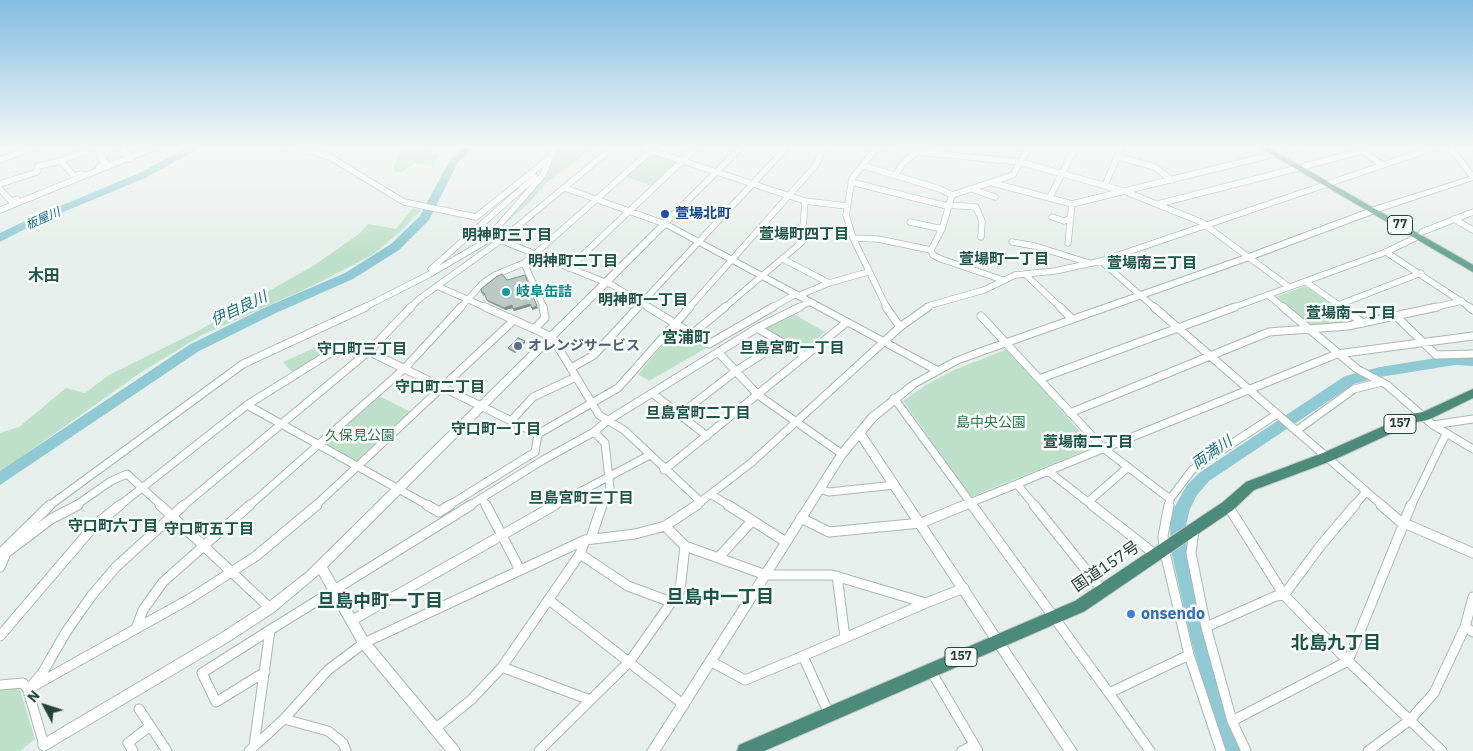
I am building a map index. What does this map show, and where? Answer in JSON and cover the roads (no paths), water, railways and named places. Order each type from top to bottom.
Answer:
[{"type":"highway","name":"国道157号","points":[[745,751],[1054,619],[1080,606],[1228,506],[1250,486],[1327,457],[1415,417],[1429,421],[1473,393]]},
{"type":"main road","name":"77","points":[[1331,183],[1420,234],[1473,269]]},
{"type":"main road","name":"77","points":[[1420,234],[1473,262]]},
{"type":"street","points":[[0,210],[65,183]]},
{"type":"street","points":[[371,183],[396,198],[412,204],[476,217],[520,183]]},
{"type":"street","points":[[421,277],[477,231],[526,183]]},
{"type":"street","points":[[0,554],[44,510],[86,477],[243,364],[362,309],[430,274],[492,237],[494,231],[536,183]]},
{"type":"street","points":[[28,690],[42,672],[66,632],[92,595],[133,550],[369,351],[419,299],[501,240],[571,183]]},
{"type":"street","points":[[136,629],[143,610],[153,593],[404,368],[488,279],[524,263],[615,183]]},
{"type":"street","points":[[569,268],[660,183]]},
{"type":"street","points":[[0,685],[24,683],[28,690],[44,745],[224,638],[270,608],[321,567],[707,183]]},
{"type":"street","points":[[247,406],[439,512],[535,452],[538,434],[625,383],[799,183]]},
{"type":"street","points":[[851,183],[846,215],[853,238],[889,315],[900,327]]},
{"type":"street","points":[[855,183],[947,205],[976,207],[982,221],[981,237]]},
{"type":"street","points":[[923,183],[952,195],[993,183]]},
{"type":"street","points":[[993,183],[1072,204],[1158,183]]},
{"type":"street","points":[[1050,197],[1057,183]]},
{"type":"street","points":[[1097,183],[1158,204],[1205,225],[1290,287]]},
{"type":"street","points":[[1158,204],[1240,183]]},
{"type":"street","points":[[252,748],[284,719],[328,670],[364,643],[588,539],[635,534],[665,526],[712,495],[751,463],[883,341],[914,315],[932,305],[984,290],[1003,280],[1026,274],[1101,261],[1326,183]]},
{"type":"street","points":[[653,751],[712,662],[842,454],[859,432],[894,398],[936,370],[1004,342],[1249,257],[1378,209],[1458,183]]},
{"type":"street","points":[[571,368],[594,355],[752,184],[805,201],[847,206]]},
{"type":"street","points":[[565,188],[665,224],[936,370]]},
{"type":"street","points":[[0,189],[11,201],[27,198]]},
{"type":"street","points":[[972,189],[995,197]]},
{"type":"street","points":[[931,250],[942,229],[947,205],[952,195]]},
{"type":"street","points":[[692,334],[763,277],[802,242],[805,201]]},
{"type":"street","points":[[1068,244],[1068,219],[1072,204]]},
{"type":"street","points":[[1039,379],[1386,252],[1420,234],[1473,212]]},
{"type":"street","points":[[1052,217],[1064,221],[1068,219]]},
{"type":"street","points":[[1454,219],[1473,230]]},
{"type":"street","points":[[910,222],[942,229]]},
{"type":"street","points":[[492,237],[606,282],[708,344],[797,295],[829,283],[868,272]]},
{"type":"street","points":[[853,238],[878,239],[931,250]]},
{"type":"street","points":[[1012,242],[1035,246],[1090,264]]},
{"type":"street","points":[[931,250],[933,255],[941,260],[1003,280]]},
{"type":"street","points":[[1386,252],[1421,273],[1473,310]]},
{"type":"street","points":[[783,259],[829,283]]},
{"type":"street","points":[[1101,261],[1404,524],[1473,553]]},
{"type":"street","points":[[524,263],[546,314],[545,318],[535,328]]},
{"type":"street","points":[[1338,305],[1421,273]]},
{"type":"street","points":[[1026,274],[1072,319]]},
{"type":"street","points":[[1306,282],[1363,323]]},
{"type":"street","points":[[437,286],[552,337],[599,416],[624,430],[664,470],[701,502]]},
{"type":"street","points":[[1268,296],[1336,354],[1357,369],[1382,382],[1446,434],[1473,450]]},
{"type":"street","points":[[265,672],[216,702],[202,673],[543,460],[550,458],[594,432],[607,421],[757,328],[810,302]]},
{"type":"street","points":[[1070,413],[1212,357],[1269,332],[1363,323],[1462,302]]},
{"type":"street","points":[[981,316],[1103,448],[1170,499]]},
{"type":"street","points":[[1397,317],[1436,355],[1452,353],[1473,354]]},
{"type":"street","points":[[28,690],[232,573],[303,518],[514,320]]},
{"type":"street","points":[[664,470],[847,322]]},
{"type":"street","points":[[757,328],[805,356]]},
{"type":"street","points":[[801,518],[829,532],[921,524],[1336,354],[1424,344],[1473,336]]},
{"type":"street","points":[[679,415],[736,371],[781,342]]},
{"type":"street","points":[[0,636],[84,536],[247,406],[335,350],[353,347],[369,351],[538,434]]},
{"type":"street","points":[[718,352],[758,395],[842,454]]},
{"type":"street","points":[[511,421],[534,397],[555,385],[576,377]]},
{"type":"street","points":[[1295,429],[1354,389],[1382,382]]},
{"type":"street","points":[[652,393],[707,436]]},
{"type":"street","points":[[894,398],[1150,751]]},
{"type":"street","points":[[1221,751],[1189,656],[1163,550],[1163,536],[1170,499],[1181,482],[1192,470],[1279,415]]},
{"type":"street","points":[[1429,421],[1473,419]]},
{"type":"street","points":[[436,728],[471,700],[502,667],[580,554],[610,488],[607,477],[605,443],[594,432]]},
{"type":"street","points":[[859,432],[1071,751]]},
{"type":"street","points":[[1232,721],[1348,661],[1404,524],[1446,434]]},
{"type":"street","points":[[351,621],[501,534],[650,455]]},
{"type":"street","points":[[1088,502],[1128,467]]},
{"type":"street","points":[[1048,471],[1088,502],[1163,550]]},
{"type":"street","points":[[0,567],[6,553],[51,519],[78,505],[111,481],[127,474],[270,608]]},
{"type":"street","points":[[1017,484],[1102,590]]},
{"type":"street","points":[[820,489],[830,492],[895,485]]},
{"type":"street","points":[[1206,627],[1284,595],[1321,545],[1365,492]]},
{"type":"street","points":[[712,495],[751,522],[786,542]]},
{"type":"street","points":[[482,498],[520,570]]},
{"type":"street","points":[[1228,506],[1284,595],[1348,661],[1442,751]]},
{"type":"street","points":[[719,557],[751,522]]},
{"type":"street","points":[[665,526],[685,546],[766,575],[837,576],[926,603]]},
{"type":"street","points":[[1190,531],[1193,568],[1206,627],[1232,721],[1246,751]]},
{"type":"street","points":[[539,751],[630,661],[680,590],[685,546]]},
{"type":"street","points":[[580,554],[628,586],[671,602]]},
{"type":"street","points":[[321,567],[364,643],[454,751]]},
{"type":"street","points":[[837,576],[845,638]]},
{"type":"street","points":[[712,662],[745,680],[964,588]]},
{"type":"street","points":[[1368,751],[1410,720],[1434,693],[1469,630],[1473,597]]},
{"type":"street","points":[[549,600],[630,661],[684,705]]},
{"type":"street","points":[[252,748],[270,630]]},
{"type":"street","points":[[802,656],[829,714]]},
{"type":"street","points":[[1109,693],[1189,656]]},
{"type":"street","points":[[502,667],[590,700]]},
{"type":"street","points":[[931,671],[976,748],[962,751]]},
{"type":"street","points":[[139,709],[166,751]]},
{"type":"street","points":[[284,719],[328,731],[343,744],[346,751]]},
{"type":"street","points":[[133,751],[128,742],[150,726]]},
{"type":"waterway","name":"板屋川","points":[[0,238],[33,221],[124,183]]},
{"type":"waterway","name":"伊自良川","points":[[0,479],[194,348],[271,310],[349,276],[395,247],[425,218],[443,183]]},
{"type":"waterway","name":"両満川","points":[[1235,751],[1221,716],[1200,640],[1179,550],[1178,525],[1182,508],[1192,490],[1204,477],[1350,380],[1380,372],[1455,360],[1473,361]]},
{"type":"place","name":"萱場北町","points":[[665,214]]},
{"type":"place","name":"岐阜缶詰","points":[[506,292]]},
{"type":"place","name":"オレンジサービス","points":[[518,346]]},
{"type":"place","name":"onsendo","points":[[1131,614]]},
{"type":"district","name":"萱場町四丁目","points":[[804,235]]},
{"type":"district","name":"明神町三丁目","points":[[507,236]]},
{"type":"district","name":"萱場町一丁目","points":[[1004,260]]},
{"type":"district","name":"明神町二丁目","points":[[573,262]]},
{"type":"district","name":"萱場南三丁目","points":[[1152,264]]},
{"type":"district","name":"木田","points":[[44,276]]},
{"type":"district","name":"明神町一丁目","points":[[643,301]]},
{"type":"district","name":"萱場南一丁目","points":[[1351,314]]},
{"type":"district","name":"宮浦町","points":[[686,338]]},
{"type":"district","name":"旦島宮町一丁目","points":[[792,349]]},
{"type":"district","name":"守口町三丁目","points":[[362,350]]},
{"type":"district","name":"守口町二丁目","points":[[440,388]]},
{"type":"district","name":"旦島宮町二丁目","points":[[698,414]]},
{"type":"district","name":"守口町一丁目","points":[[496,430]]},
{"type":"district","name":"萱場南二丁目","points":[[1088,443]]},
{"type":"district","name":"旦島宮町三丁目","points":[[581,499]]},
{"type":"district","name":"守口町六丁目","points":[[113,527]]},
{"type":"district","name":"守口町五丁目","points":[[209,530]]},
{"type":"district","name":"旦島中一丁目","points":[[720,598]]},
{"type":"district","name":"旦島中町一丁目","points":[[380,602]]},
{"type":"district","name":"北島九丁目","points":[[1336,644]]},
{"type":"park label","name":"島中央公園","points":[[991,423]]},
{"type":"park label","name":"久保見公園","points":[[360,436]]}]
